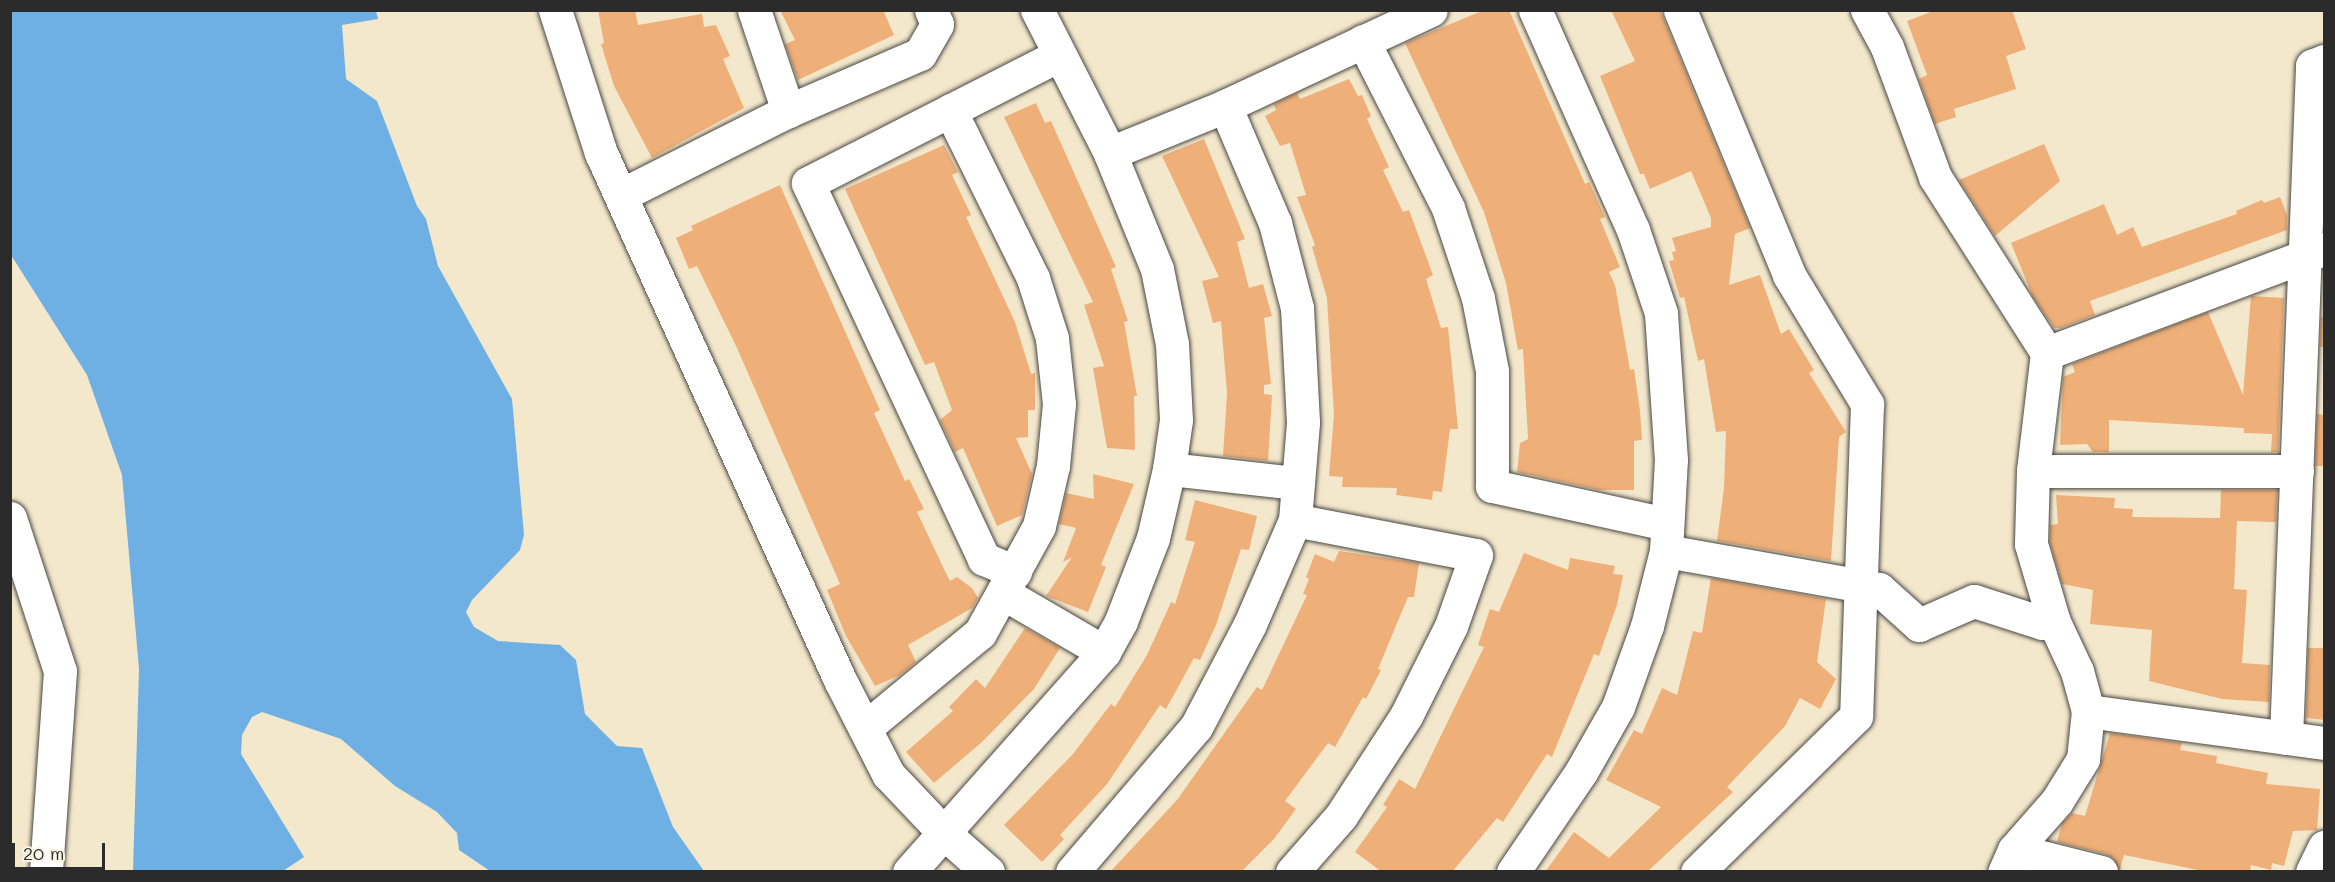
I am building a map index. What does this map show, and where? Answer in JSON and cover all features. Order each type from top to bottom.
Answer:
[{"type":"street","points":[[555,10],[601,153],[888,774],[944,833],[988,872]]},
{"type":"street","points":[[754,10],[788,111]]},
{"type":"street","points":[[621,195],[788,111],[920,54],[937,24],[931,10]]},
{"type":"street","points":[[909,872],[1104,652],[1121,621],[1153,538],[1169,469],[1176,420],[1172,344],[1157,269],[1110,153],[1057,56],[1037,10]]},
{"type":"street","points":[[1110,153],[1225,106],[1431,10]]},
{"type":"street","points":[[1513,872],[1581,772],[1618,708],[1647,626],[1666,537],[1671,460],[1661,313],[1633,230],[1535,10]]},
{"type":"street","points":[[1680,10],[1789,275],[1867,404],[1856,716],[1697,872]]},
{"type":"street","points":[[1867,10],[1887,47],[1935,177],[2047,353],[2033,471],[2031,544],[2054,622],[2077,671],[2088,711],[2083,759],[2057,801],[2009,861]]},
{"type":"street","points":[[1364,41],[1449,208],[1478,298],[1492,371],[1492,486],[1666,537],[1879,590],[1919,625],[1974,601],[2042,623],[2054,622]]},
{"type":"street","points":[[1057,56],[808,183],[984,559],[1009,583],[1104,652]]},
{"type":"street","points":[[2286,738],[2297,471],[2312,388],[2315,253],[2312,66],[2325,61]]},
{"type":"street","points":[[1072,872],[1196,727],[1250,624],[1295,520],[1296,483],[1303,423],[1298,308],[1275,223],[1225,106]]},
{"type":"street","points":[[865,728],[980,633],[1039,526],[1053,466],[1059,404],[1052,338],[1033,278],[950,110]]},
{"type":"street","points":[[2047,353],[2315,253]]},
{"type":"street","points":[[1169,469],[1296,483]]},
{"type":"street","points":[[2033,471],[2297,471]]},
{"type":"street","points":[[10,518],[60,671],[46,872]]},
{"type":"street","points":[[1292,872],[1341,816],[1406,716],[1451,626],[1476,555],[1295,520]]},
{"type":"street","points":[[2088,711],[2325,743]]},
{"type":"street","points":[[2312,872],[2325,847]]},
{"type":"street","points":[[2009,861],[2101,872]]},
{"type":"water","points":[[10,11],[376,11],[378,19],[342,25],[346,79],[377,101],[417,206],[426,219],[438,266],[512,399],[524,535],[520,550],[472,600],[466,612],[474,627],[498,641],[560,645],[576,660],[585,714],[617,746],[642,748],[673,827],[704,871],[490,871],[459,850],[457,833],[437,812],[395,786],[341,739],[262,712],[252,717],[242,735],[241,754],[304,857],[283,871],[133,871],[139,669],[122,475],[87,375],[11,255]]},
{"type":"building","points":[[598,10],[635,10],[638,25],[702,14],[704,27],[716,25],[730,56],[723,59],[744,108],[652,158],[614,86],[601,44],[604,43]]},
{"type":"building","points":[[780,10],[883,10],[894,35],[798,80],[785,44],[795,40]]},
{"type":"building","points":[[1484,10],[1509,10],[1585,184],[1589,182],[1605,217],[1600,219],[1620,267],[1609,272],[1615,285],[1630,370],[1634,369],[1640,411],[1642,440],[1634,441],[1634,490],[1599,490],[1517,472],[1520,443],[1528,439],[1523,349],[1518,350],[1506,283],[1484,212],[1405,43]]},
{"type":"building","points":[[1611,10],[1660,10],[1750,228],[1735,234],[1729,285],[1760,275],[1781,334],[1789,329],[1814,370],[1809,373],[1846,432],[1839,437],[1831,561],[1717,541],[1724,488],[1726,431],[1716,432],[1704,359],[1698,361],[1684,297],[1680,298],[1669,261],[1674,260],[1672,252],[1676,251],[1672,238],[1711,227],[1711,218],[1691,171],[1650,189],[1644,174],[1640,174],[1600,76],[1635,61]]},
{"type":"building","points":[[1936,10],[2012,10],[2026,49],[2006,56],[2016,89],[1954,109],[1956,117],[1935,124],[1919,79],[1927,75],[1907,21]]},
{"type":"building","points":[[1349,79],[1358,96],[1362,95],[1371,116],[1367,119],[1389,167],[1383,170],[1403,212],[1409,210],[1433,275],[1426,279],[1441,328],[1448,327],[1458,429],[1450,429],[1442,492],[1433,491],[1432,500],[1396,495],[1397,488],[1342,487],[1343,477],[1329,476],[1334,415],[1327,298],[1312,247],[1315,245],[1297,197],[1306,195],[1290,143],[1280,146],[1265,116],[1276,110],[1274,104],[1297,93],[1300,99]]},
{"type":"building","points":[[1036,103],[1045,123],[1051,121],[1116,267],[1111,269],[1128,321],[1124,322],[1137,396],[1134,396],[1135,450],[1107,448],[1093,368],[1104,366],[1084,305],[1093,302],[1004,117]]},
{"type":"building","points":[[1204,139],[1245,239],[1237,242],[1249,288],[1263,284],[1272,316],[1264,318],[1271,384],[1264,385],[1264,394],[1272,395],[1268,461],[1223,456],[1227,393],[1221,321],[1213,323],[1202,281],[1219,277],[1162,156]]},
{"type":"building","points":[[2044,144],[2060,181],[1995,236],[1959,180]]},
{"type":"building","points":[[944,145],[958,172],[952,175],[971,215],[966,217],[1015,322],[1031,374],[1035,373],[1035,410],[1028,410],[1028,437],[1016,438],[1032,474],[1022,515],[997,526],[963,448],[955,452],[940,420],[952,410],[934,362],[925,365],[845,189]]},
{"type":"building","points":[[780,185],[880,410],[874,413],[905,481],[909,479],[924,509],[917,512],[944,569],[950,581],[957,577],[972,588],[978,598],[972,608],[908,645],[916,662],[900,675],[875,686],[846,636],[827,590],[840,584],[737,348],[697,266],[689,269],[676,238],[693,230],[691,226]]},
{"type":"building","points":[[2280,197],[2287,215],[2287,230],[2090,301],[2095,315],[2060,328],[2054,328],[2033,297],[2011,243],[2104,204],[2117,235],[2133,227],[2142,247],[2237,214],[2236,211],[2262,200],[2264,203]]},
{"type":"building","points":[[2251,296],[2284,298],[2278,452],[2271,452],[2272,434],[2244,433],[2244,428],[2109,420],[2109,452],[2093,452],[2087,444],[2060,445],[2063,377],[2075,372],[2072,364],[2208,312],[2243,395]]},
{"type":"building","points":[[2321,317],[2325,318],[2325,347],[2320,347]]},
{"type":"building","points":[[2317,414],[2325,415],[2325,466],[2315,466]]},
{"type":"building","points":[[1093,474],[1134,484],[1101,565],[1106,567],[1088,612],[1046,596],[1072,557],[1063,562],[1076,528],[1059,524],[1066,493],[1094,499]]},
{"type":"building","points":[[2221,490],[2277,490],[2276,522],[2237,521],[2234,589],[2247,590],[2242,663],[2270,665],[2269,702],[2222,699],[2149,681],[2152,630],[2090,624],[2093,590],[2062,584],[2050,543],[2050,525],[2058,524],[2056,495],[2115,498],[2114,508],[2133,509],[2132,517],[2220,518]]},
{"type":"building","points":[[1195,500],[1257,516],[1249,550],[1241,549],[1216,625],[1200,660],[1194,658],[1166,709],[1160,705],[1107,784],[1060,835],[1064,839],[1042,862],[1004,825],[1073,754],[1111,704],[1115,707],[1147,655],[1171,602],[1175,604],[1195,542],[1185,540]]},
{"type":"building","points":[[1339,551],[1419,563],[1414,597],[1408,597],[1378,669],[1381,670],[1366,699],[1363,697],[1335,747],[1328,743],[1285,801],[1296,809],[1274,839],[1241,872],[1110,872],[1177,800],[1257,687],[1262,690],[1307,595],[1303,594],[1309,579],[1306,577],[1315,554],[1334,562]]},
{"type":"building","points":[[1524,553],[1568,570],[1570,558],[1615,566],[1613,574],[1623,575],[1617,605],[1599,656],[1594,654],[1552,757],[1547,754],[1503,822],[1497,818],[1452,872],[1382,872],[1355,852],[1387,807],[1383,805],[1399,779],[1415,789],[1484,647],[1478,645],[1490,609],[1499,612]]},
{"type":"building","points":[[1711,578],[1826,599],[1817,662],[1836,679],[1820,709],[1800,698],[1785,726],[1727,787],[1733,792],[1647,872],[1545,872],[1574,832],[1609,858],[1661,807],[1606,780],[1634,730],[1642,734],[1662,688],[1677,695],[1693,631],[1702,633]]},
{"type":"building","points":[[1025,628],[1060,648],[1034,689],[982,742],[934,783],[906,752],[953,711],[949,707],[976,679],[985,688]]},
{"type":"building","points":[[2308,648],[2325,648],[2325,720],[2306,718]]},
{"type":"building","points":[[2110,733],[2182,743],[2180,750],[2217,756],[2216,763],[2268,773],[2266,784],[2320,789],[2317,830],[2293,831],[2284,866],[2272,863],[2271,870],[2251,865],[2250,872],[2208,872],[2124,855],[2119,872],[2114,859],[2106,854],[2057,842],[2062,823],[2072,813],[2085,816]]}]
